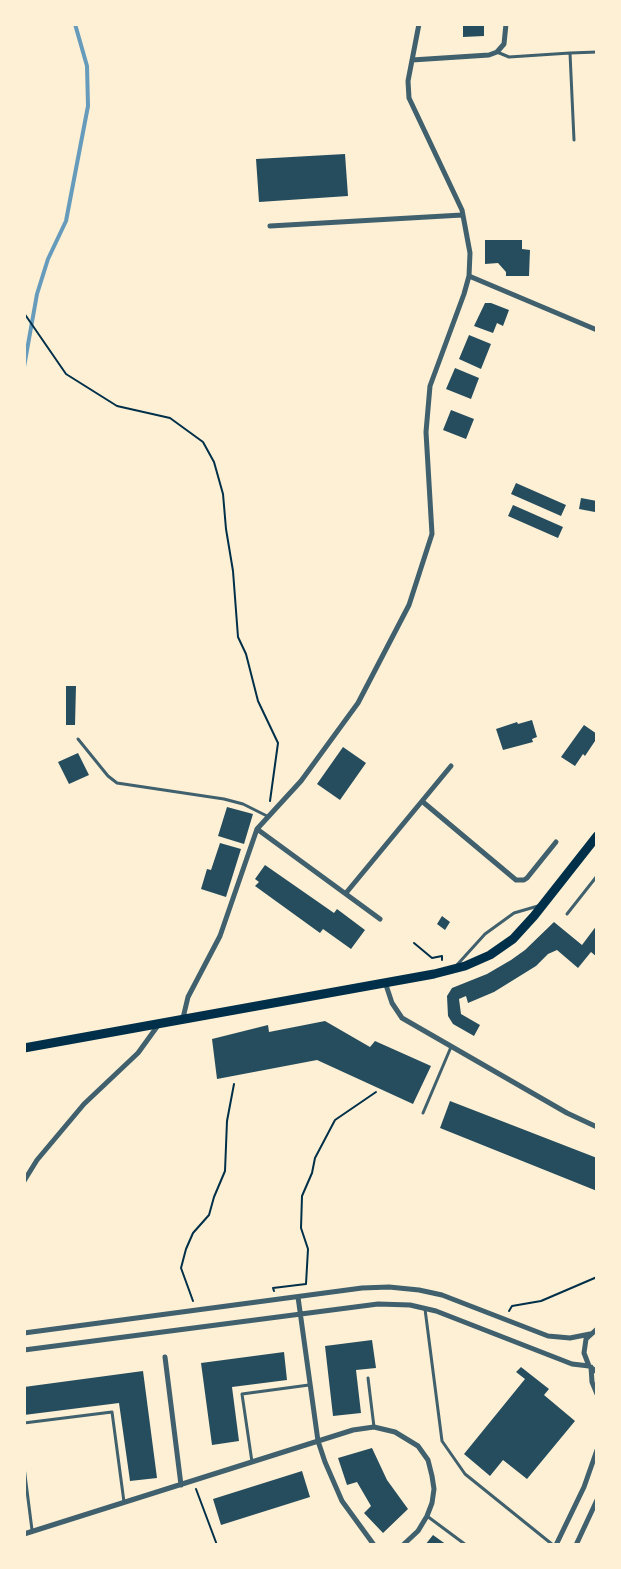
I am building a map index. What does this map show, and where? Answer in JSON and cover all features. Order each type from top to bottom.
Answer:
[{"type":"main road","points":[[24,1048],[465,966],[490,955],[513,939],[597,836]]},
{"type":"street","points":[[183,1018],[188,997],[220,936],[257,829],[301,781],[358,703],[409,605],[432,534],[426,432],[430,386],[464,294],[469,276],[470,253],[462,210],[409,98],[408,81],[419,24]]},
{"type":"street","points":[[412,60],[479,56],[497,52],[506,39],[506,24]]},
{"type":"street","points":[[270,226],[462,215]]},
{"type":"street","points":[[469,276],[597,330]]},
{"type":"street","points":[[346,893],[451,766]]},
{"type":"street","points":[[423,802],[516,880],[527,878],[556,842]]},
{"type":"street","points":[[257,829],[380,919]]},
{"type":"street","points":[[385,982],[392,1003],[402,1018],[567,1113],[596,1127]]},
{"type":"street","points":[[24,1181],[37,1160],[84,1104],[138,1053],[160,1022]]},
{"type":"street","points":[[24,1333],[298,1296],[389,1287],[442,1295],[548,1336],[560,1338],[590,1334]]},
{"type":"street","points":[[298,1296],[318,1441],[342,1501],[374,1545]]},
{"type":"street","points":[[24,1350],[378,1304],[425,1308],[572,1364],[590,1366]]},
{"type":"street","points":[[597,1329],[590,1334],[584,1346],[586,1360],[597,1372]]},
{"type":"street","points":[[165,1357],[181,1485]]},
{"type":"street","points":[[590,1366],[592,1382],[597,1394]]},
{"type":"street","points":[[24,1534],[353,1430],[374,1427],[404,1436],[418,1446],[428,1460],[434,1489],[432,1503],[418,1531],[403,1545]]},
{"type":"street","points":[[555,1545],[584,1487],[597,1450]]},
{"type":"street","points":[[576,1545],[597,1500]]},
{"type":"lane","points":[[497,52],[509,57],[597,52]]},
{"type":"lane","points":[[570,54],[574,140]]},
{"type":"lane","points":[[78,739],[108,776],[117,783],[224,799],[243,804],[268,816]]},
{"type":"lane","points":[[567,914],[597,876]]},
{"type":"lane","points":[[449,970],[485,934],[514,913],[543,905]]},
{"type":"lane","points":[[423,1113],[451,1047]]},
{"type":"lane","points":[[425,1308],[442,1441],[465,1474],[555,1545]]},
{"type":"lane","points":[[368,1378],[374,1427]]},
{"type":"lane","points":[[252,1462],[242,1394],[309,1385]]},
{"type":"lane","points":[[24,1423],[112,1412],[124,1503]]},
{"type":"lane","points":[[24,1467],[33,1531]]},
{"type":"lane","points":[[427,1516],[466,1545]]},
{"type":"path","points":[[24,313],[66,374],[117,406],[171,418],[203,442],[214,462],[223,494],[233,572],[237,637],[246,654],[258,701],[278,743],[268,816]]},
{"type":"path","points":[[414,943],[432,958],[442,956],[449,970]]},
{"type":"path","points":[[197,1310],[181,1268],[193,1233],[209,1215],[225,1171],[227,1121],[234,1084]]},
{"type":"path","points":[[306,1284],[308,1249],[301,1228],[302,1196],[312,1173],[315,1158],[336,1120],[376,1092]]},
{"type":"path","points":[[506,1319],[512,1306],[541,1301],[597,1277]]},
{"type":"path","points":[[193,1481],[217,1545]]},
{"type":"building","points":[[463,24],[484,24],[484,36],[463,37]]},
{"type":"building","points":[[345,154],[348,196],[259,202],[256,159]]},
{"type":"building","points":[[485,240],[522,240],[522,249],[530,250],[529,276],[506,276],[506,272],[498,263],[485,264]]},
{"type":"building","points":[[485,303],[509,310],[503,326],[497,323],[493,333],[474,326]]},
{"type":"building","points":[[469,335],[491,344],[481,369],[459,359]]},
{"type":"building","points":[[455,368],[479,378],[471,399],[446,389]]},
{"type":"building","points":[[451,410],[474,419],[466,439],[443,430]]},
{"type":"building","points":[[516,483],[566,505],[561,516],[511,494]]},
{"type":"building","points":[[581,498],[597,501],[595,512],[579,509]]},
{"type":"building","points":[[513,505],[563,527],[558,538],[508,516]]},
{"type":"building","points":[[66,686],[76,686],[75,725],[66,725]]},
{"type":"building","points":[[532,720],[537,737],[532,739],[533,742],[503,750],[496,729]]},
{"type":"building","points":[[584,725],[597,734],[597,738],[575,766],[561,757]]},
{"type":"building","points":[[343,747],[366,763],[340,800],[317,784]]},
{"type":"building","points":[[78,753],[89,775],[69,784],[58,762]]},
{"type":"building","points":[[227,807],[253,814],[244,844],[218,836]]},
{"type":"building","points":[[220,843],[241,849],[226,897],[201,889],[207,869],[211,870]]},
{"type":"building","points":[[265,865],[334,913],[337,909],[365,930],[351,949],[323,929],[320,933],[255,886],[259,882],[255,879]]},
{"type":"building","points":[[442,916],[450,922],[445,930],[437,924]]},
{"type":"building","points":[[554,922],[582,945],[597,925],[597,957],[591,952],[578,968],[557,950],[548,954],[536,966],[494,992],[468,1003],[466,996],[459,999],[461,1014],[480,1025],[474,1036],[453,1024],[448,1016],[447,996],[452,988],[487,974],[511,960]]},
{"type":"building","points":[[325,1021],[370,1047],[375,1041],[431,1066],[413,1104],[317,1060],[217,1079],[212,1039],[268,1025],[269,1032]]},
{"type":"building","points":[[450,1101],[597,1158],[597,1191],[440,1128]]},
{"type":"building","points":[[372,1340],[376,1368],[356,1370],[361,1413],[333,1416],[325,1346]]},
{"type":"building","points":[[284,1352],[287,1380],[232,1387],[239,1441],[212,1445],[201,1363]]},
{"type":"building","points":[[521,1367],[549,1389],[544,1395],[575,1421],[527,1479],[503,1460],[490,1476],[464,1454],[525,1379],[516,1372]]},
{"type":"building","points":[[143,1371],[157,1478],[130,1481],[119,1403],[24,1415],[24,1387]]},
{"type":"building","points":[[372,1448],[387,1480],[408,1509],[383,1533],[364,1513],[371,1506],[357,1482],[347,1485],[338,1458]]},
{"type":"building","points":[[302,1471],[310,1497],[221,1525],[213,1499]]},
{"type":"building","points":[[433,1535],[447,1545],[425,1545]]},
{"type":"waterway","points":[[24,367],[37,294],[48,259],[66,221],[88,106],[87,66],[75,24]]}]
